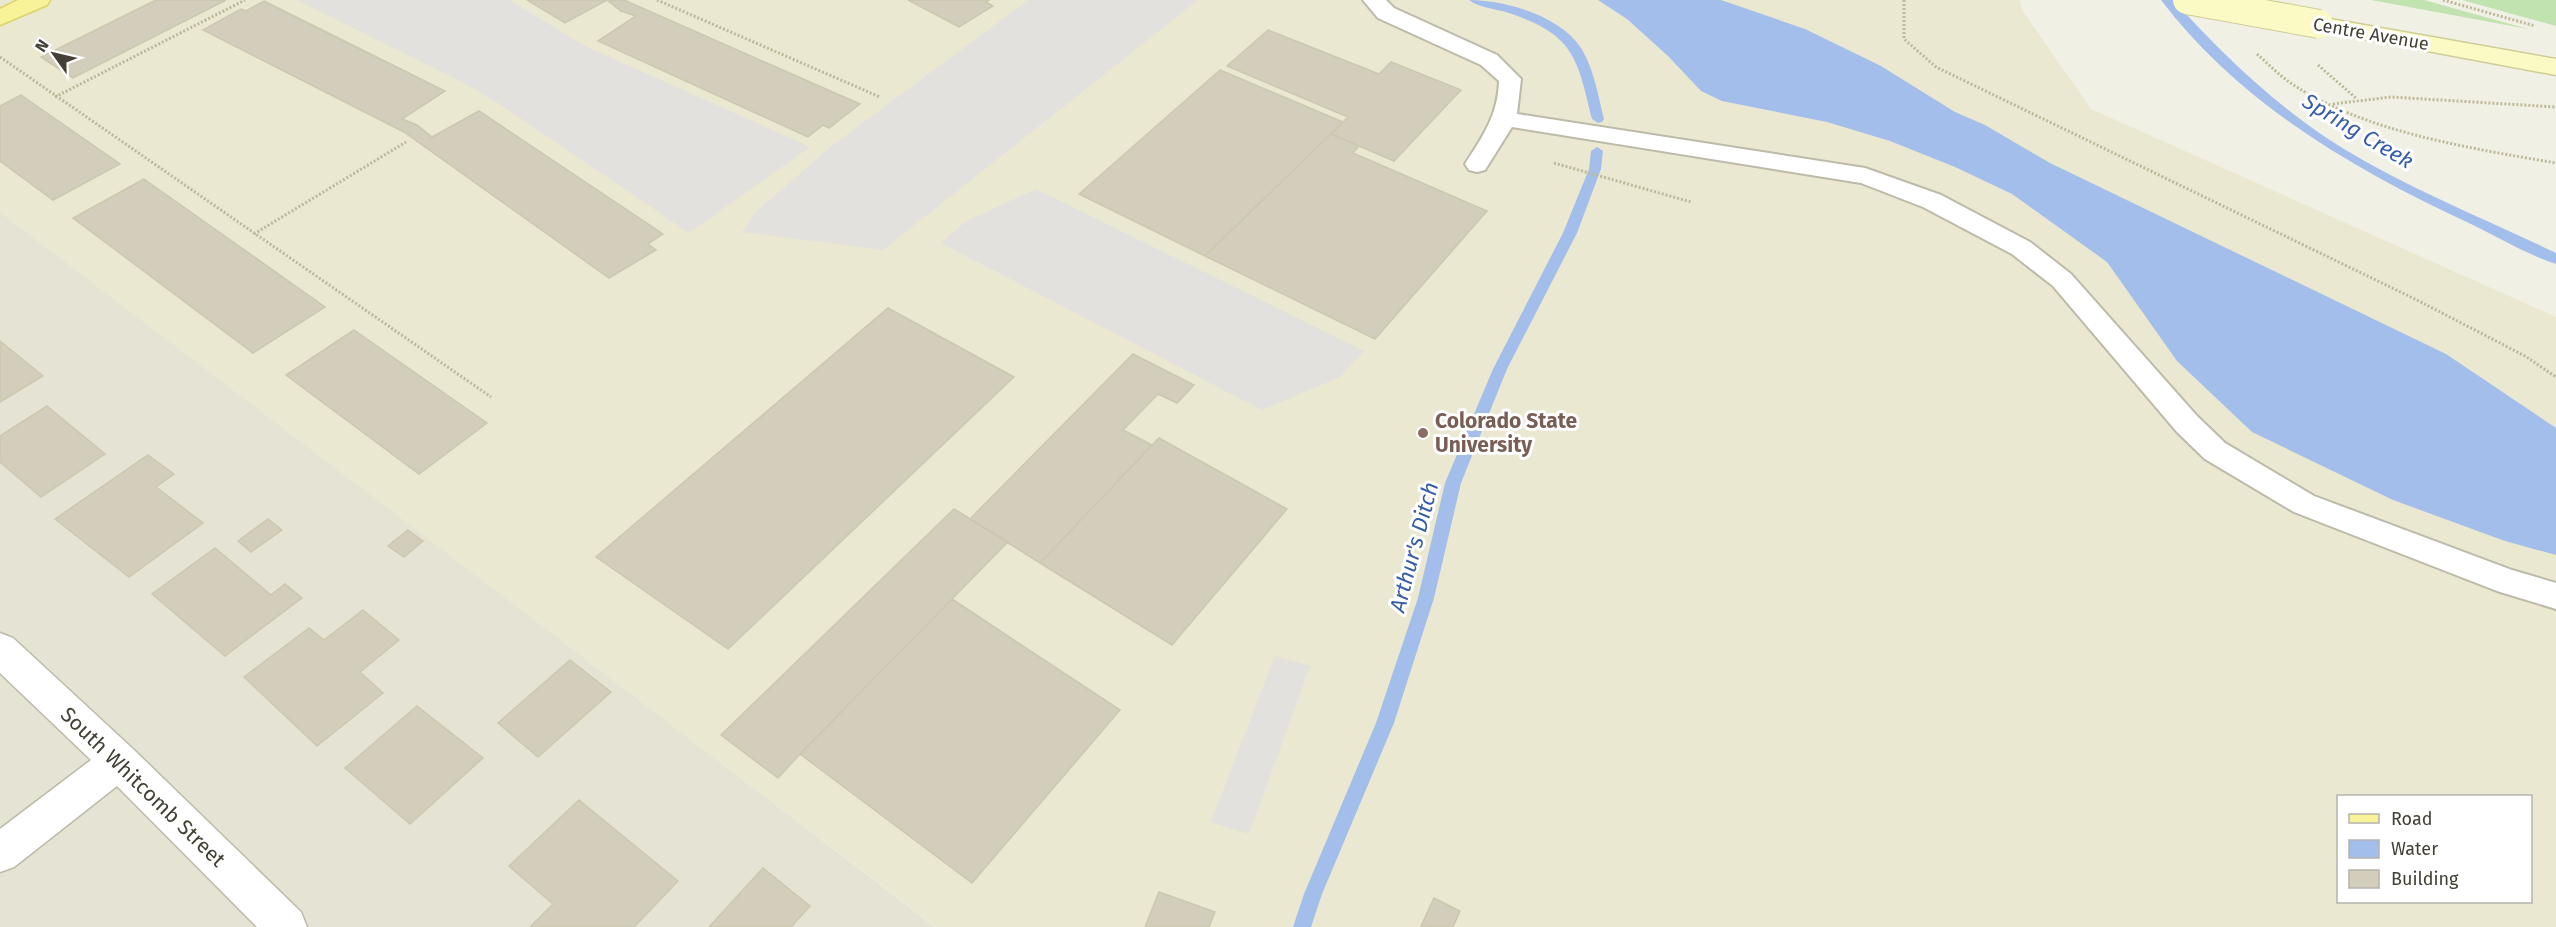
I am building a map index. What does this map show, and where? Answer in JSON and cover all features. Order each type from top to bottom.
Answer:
[{"type":"main road","points":[[0,18],[38,0]]},
{"type":"street","name":"Centre Avenue","points":[[2187,0],[2556,67]]},
{"type":"street","name":"South Whitcomb Street","points":[[0,649],[119,762],[286,927]]},
{"type":"street","points":[[0,853],[119,762]]},
{"type":"lane","points":[[1374,0],[1386,13],[1489,60],[1510,79],[1510,102],[1505,119],[1477,164]]},
{"type":"lane","points":[[1505,119],[1865,176],[1932,201],[2021,248],[2062,280],[2187,424],[2215,451],[2243,469],[2304,504],[2508,582],[2556,596]]},
{"type":"path","points":[[55,97],[245,0]]},
{"type":"path","points":[[657,0],[880,97]]},
{"type":"path","points":[[1904,0],[1904,39],[1936,67],[2415,299],[2524,356],[2556,377]]},
{"type":"path","points":[[2443,0],[2538,26]]},
{"type":"path","points":[[2254,52],[2287,80],[2332,104],[2382,124],[2425,136],[2556,163]]},
{"type":"path","points":[[0,57],[490,397]]},
{"type":"path","points":[[2317,64],[2358,100]]},
{"type":"path","points":[[2332,104],[2391,97],[2556,107]]},
{"type":"path","points":[[254,234],[406,142]]},
{"type":"path","points":[[1562,165],[1691,202]]},
{"type":"shaded area","name":"Colorado State University","points":[[0,0],[2020,0],[2022,10],[2091,109],[2556,317],[2556,927],[936,927],[0,212]]},
{"type":"shaded area","points":[[297,0],[509,0],[587,47],[810,147],[689,233],[498,103],[464,83]]},
{"type":"shaded area","points":[[1028,0],[1198,0],[883,250],[742,232],[758,210],[833,145]]},
{"type":"shaded area","points":[[1036,189],[1364,351],[1340,377],[1262,410],[941,243],[965,222]]},
{"type":"shaded area","points":[[0,212],[442,549],[935,927],[0,927]]},
{"type":"shaded area","points":[[1275,656],[1310,666],[1249,834],[1211,822]]},
{"type":"green space","points":[[2371,0],[2424,0],[2528,29]]},
{"type":"green space","points":[[2462,0],[2556,0],[2556,26]]},
{"type":"water","points":[[1598,0],[1721,0],[1805,29],[1881,66],[1955,112],[1985,125],[2050,163],[2446,354],[2556,428],[2556,555],[2505,541],[2393,500],[2252,432],[2177,361],[2107,262],[2012,194],[1955,167],[1890,141],[1827,122],[1722,101],[1701,91],[1669,57],[1627,19]]},
{"type":"building","points":[[156,0],[226,0],[73,78],[41,57]]},
{"type":"building","points":[[527,0],[607,0],[565,23]]},
{"type":"building","points":[[607,0],[624,0],[860,104],[829,128],[823,125],[808,137],[598,41],[636,16],[621,11]]},
{"type":"building","points":[[908,0],[989,0],[986,2],[993,6],[959,27]]},
{"type":"building","points":[[264,1],[445,91],[402,119],[417,125],[432,137],[479,111],[663,234],[648,244],[656,250],[609,278],[404,132],[203,30],[241,9],[246,11]]},
{"type":"building","points":[[1268,30],[1379,74],[1391,62],[1461,90],[1394,161],[1331,134],[1348,117],[1227,66]]},
{"type":"building","points":[[1220,70],[1343,122],[1205,256],[1079,194]]},
{"type":"building","points":[[21,95],[120,164],[53,200],[0,161],[0,106]]},
{"type":"building","points":[[1331,134],[1359,146],[1353,153],[1487,211],[1375,339],[1205,256]]},
{"type":"building","points":[[144,179],[325,307],[253,353],[73,218]]},
{"type":"building","points":[[888,308],[1014,377],[728,649],[596,557]]},
{"type":"building","points":[[354,330],[487,423],[419,474],[286,375]]},
{"type":"building","points":[[0,341],[43,376],[0,402]]},
{"type":"building","points":[[1133,354],[1194,385],[1177,403],[1158,394],[1123,430],[1152,445],[1040,563],[970,519]]},
{"type":"building","points":[[47,406],[105,454],[41,497],[0,462],[0,436]]},
{"type":"building","points":[[1159,438],[1287,509],[1172,645],[1040,563]]},
{"type":"building","points":[[148,455],[174,474],[156,487],[203,523],[129,577],[55,519]]},
{"type":"building","points":[[954,509],[1008,542],[778,778],[721,735]]},
{"type":"building","points":[[268,519],[282,530],[251,552],[238,541]]},
{"type":"building","points":[[408,530],[423,541],[404,557],[388,546]]},
{"type":"building","points":[[215,548],[271,595],[285,584],[302,598],[225,656],[152,594]]},
{"type":"building","points":[[952,599],[1120,710],[972,883],[800,754]]},
{"type":"building","points":[[363,610],[399,640],[360,672],[383,693],[317,746],[244,677],[309,628],[324,640]]},
{"type":"building","points":[[570,660],[611,692],[538,757],[498,723]]},
{"type":"building","points":[[417,706],[483,758],[410,824],[345,768]]},
{"type":"building","points":[[579,800],[678,881],[634,927],[530,927],[553,904],[509,866]]},
{"type":"building","points":[[763,868],[810,906],[791,927],[709,927]]},
{"type":"building","points":[[1159,892],[1215,912],[1209,927],[1145,927]]},
{"type":"building","points":[[1434,898],[1460,911],[1453,927],[1421,926]]},
{"type":"waterway","name":"Arthur's Ditch","points":[[1475,0],[1530,17],[1556,30],[1567,39],[1575,48],[1583,64],[1598,119]]},
{"type":"waterway","name":"Spring Creek","points":[[2167,0],[2235,71],[2285,113],[2338,150],[2436,203],[2556,259]]},
{"type":"waterway","name":"Arthur's Ditch","points":[[1302,927],[1313,894],[1385,723],[1426,598],[1453,483],[1500,369],[1570,233],[1595,169],[1597,151]]},
{"type":"place","name":"Colorado State University","points":[[1423,433]]}]
